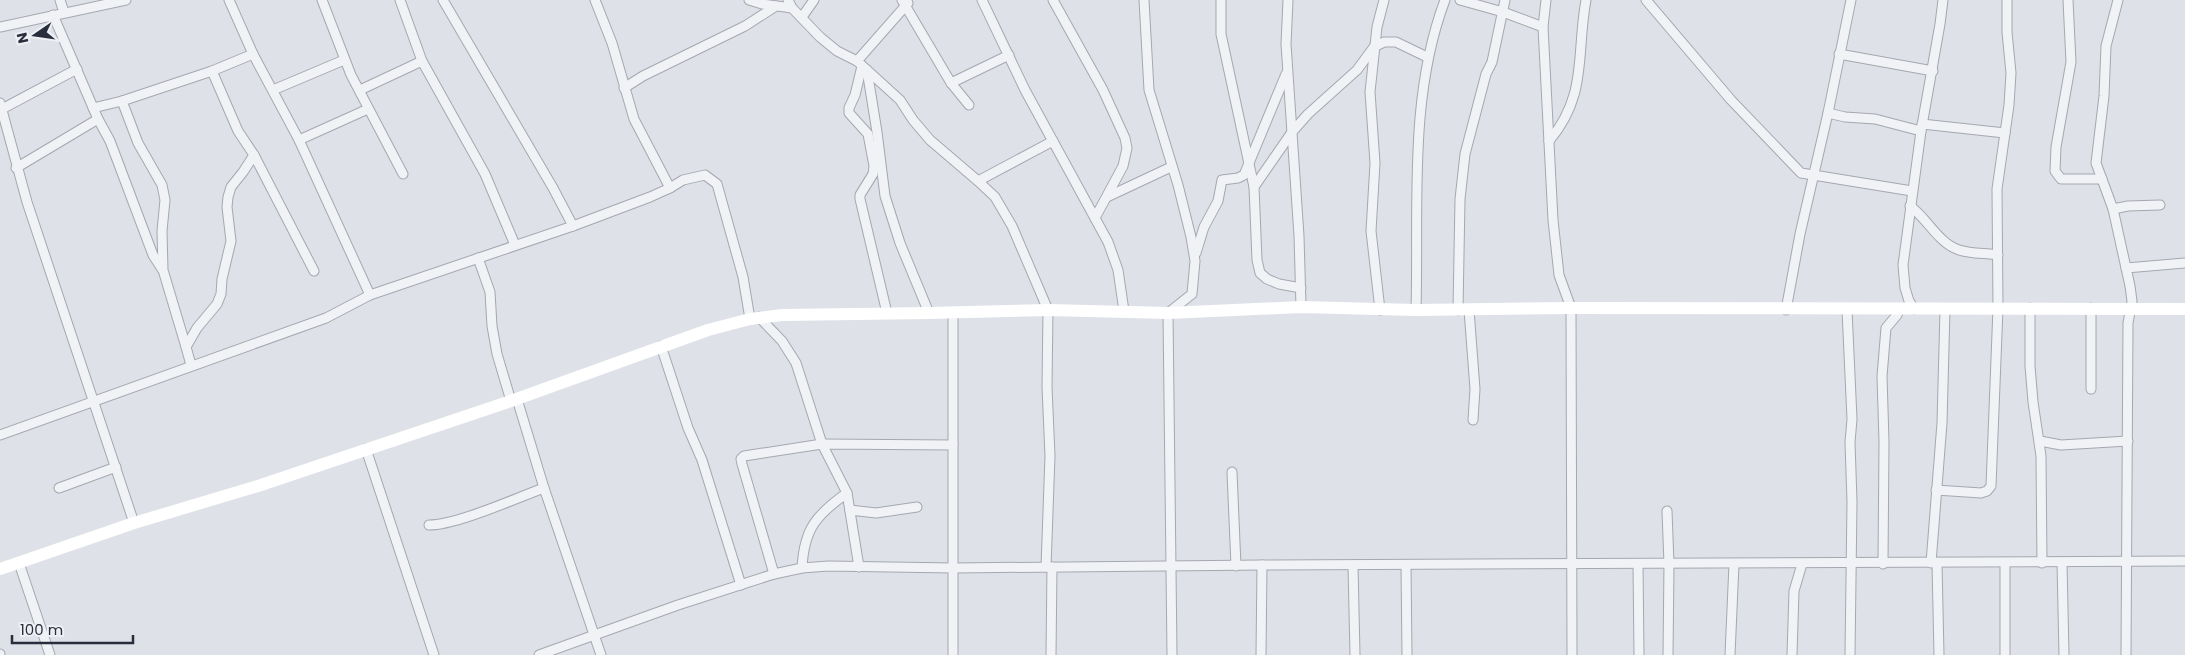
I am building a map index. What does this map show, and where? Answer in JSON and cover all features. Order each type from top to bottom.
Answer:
[{"type":"street","points":[[60,0],[64,12]]},
{"type":"street","points":[[0,27],[126,0]]},
{"type":"street","points":[[229,0],[253,54],[298,140],[370,294]]},
{"type":"street","points":[[322,0],[344,60],[403,174]]},
{"type":"street","points":[[400,0],[422,61],[485,174],[515,246]]},
{"type":"street","points":[[443,0],[553,188],[573,226]]},
{"type":"street","points":[[594,0],[612,43],[636,126],[670,188]]},
{"type":"street","points":[[749,0],[776,6],[790,4],[837,51],[862,66],[900,100],[913,120],[930,140],[978,180],[995,197],[1012,226],[1048,310],[1047,387],[1050,456],[1049,567],[1051,655]]},
{"type":"street","points":[[802,17],[814,0]]},
{"type":"street","points":[[982,0],[1053,141],[1108,242],[1118,270],[1124,311]]},
{"type":"street","points":[[1053,0],[1103,90],[1125,138],[1126,157],[1107,198],[1095,218]]},
{"type":"street","points":[[1144,0],[1149,90],[1186,214],[1195,261]]},
{"type":"street","points":[[1221,0],[1221,34],[1254,186],[1257,260],[1260,273],[1267,279],[1279,284],[1301,288]]},
{"type":"street","points":[[1288,0],[1286,44],[1302,307]]},
{"type":"street","points":[[1380,310],[1371,231],[1375,163],[1370,92],[1374,47],[1384,0]]},
{"type":"street","points":[[1416,310],[1420,108],[1427,57],[1444,0]]},
{"type":"street","points":[[1460,0],[1503,12],[1543,27]]},
{"type":"street","points":[[1473,420],[1475,390],[1463,310],[1460,199],[1465,154],[1486,74],[1492,62],[1505,0]]},
{"type":"street","points":[[1546,0],[1543,27],[1553,220],[1559,275],[1571,308],[1572,655]]},
{"type":"street","points":[[1549,141],[1565,120],[1575,96],[1582,60],[1582,28],[1586,0]]},
{"type":"street","points":[[1646,0],[1763,135],[1801,173],[1912,192]]},
{"type":"street","points":[[1786,310],[1851,0]]},
{"type":"street","points":[[1914,309],[1906,295],[1903,276],[1910,206],[1921,128],[1932,71],[1942,0]]},
{"type":"street","points":[[1936,490],[1981,493],[1987,491],[1991,486],[1998,308],[1998,189],[2009,105],[2011,73],[2007,32],[2007,0]]},
{"type":"street","points":[[2068,0],[2070,62],[2056,146],[2055,171],[2061,180],[2102,179]]},
{"type":"street","points":[[2118,0],[2105,54],[2104,96],[2096,163],[2113,209],[2131,294],[2128,323],[2126,655]]},
{"type":"street","points":[[887,314],[860,199],[860,194],[873,174],[873,158],[868,134],[849,113],[849,108],[855,95],[862,66],[905,2],[952,83],[969,105]]},
{"type":"street","points":[[624,88],[643,76],[746,26],[776,6]]},
{"type":"street","points":[[53,15],[93,108],[110,141],[153,255],[163,270]]},
{"type":"street","points":[[1254,186],[1292,132],[1308,114],[1358,70],[1374,47],[1384,42],[1396,42],[1427,57]]},
{"type":"street","points":[[93,108],[122,101],[212,71],[253,54]]},
{"type":"street","points":[[1839,54],[1932,71]]},
{"type":"street","points":[[952,83],[1009,55]]},
{"type":"street","points":[[273,90],[344,60]]},
{"type":"street","points":[[360,90],[422,61]]},
{"type":"street","points":[[862,66],[877,132],[885,196],[900,243],[929,314]]},
{"type":"street","points":[[77,69],[1,106],[16,168],[134,523]]},
{"type":"street","points":[[1168,313],[1192,294],[1194,289],[1195,261],[1204,227],[1218,201],[1222,180],[1241,177],[1249,166],[1288,70]]},
{"type":"street","points":[[212,71],[242,138],[254,155],[314,271]]},
{"type":"street","points":[[122,101],[138,142],[162,185],[164,200],[162,231],[163,270],[191,365]]},
{"type":"street","points":[[298,140],[368,108]]},
{"type":"street","points":[[1828,113],[1845,117],[1875,119],[1921,128],[2005,133]]},
{"type":"street","points":[[16,168],[98,119]]},
{"type":"street","points":[[978,180],[1053,141]]},
{"type":"street","points":[[186,347],[197,328],[217,304],[222,294],[222,279],[231,240],[227,207],[228,197],[231,187],[254,155]]},
{"type":"street","points":[[1107,198],[1172,167]]},
{"type":"street","points":[[0,435],[326,318],[370,294],[573,226],[650,197],[683,180],[705,175],[717,184],[755,318],[782,341],[796,362],[822,444],[847,493],[859,567]]},
{"type":"street","points":[[2113,209],[2128,206],[2160,205]]},
{"type":"street","points":[[1910,206],[1945,241],[1958,250],[1998,255]]},
{"type":"street","points":[[478,258],[490,292],[492,326],[497,354],[601,655]]},
{"type":"street","points":[[2126,268],[2185,263]]},
{"type":"street","points":[[0,569],[134,523],[258,486],[514,400],[708,330],[755,318],[807,313],[929,314],[1048,310],[1168,313],[1302,307],[1380,310],[1571,308],[1786,310],[2185,309]]},
{"type":"street","points":[[2030,308],[2030,366],[2033,402],[2040,442],[2042,563]]},
{"type":"street","points":[[2091,308],[2091,388]]},
{"type":"street","points":[[1939,655],[1934,563],[1936,490],[1942,423],[1945,309]]},
{"type":"street","points":[[1846,310],[1852,419],[1850,442],[1852,502],[1850,655]]},
{"type":"street","points":[[1883,564],[1884,442],[1882,376],[1886,328],[1899,310]]},
{"type":"street","points":[[953,313],[953,655]]},
{"type":"street","points":[[1168,313],[1172,655]]},
{"type":"street","points":[[661,346],[688,428],[702,460],[741,584]]},
{"type":"street","points":[[2040,442],[2061,445],[2128,441]]},
{"type":"street","points":[[774,574],[741,459],[749,454],[822,444],[953,445]]},
{"type":"street","points":[[366,449],[434,655]]},
{"type":"street","points":[[59,488],[116,467]]},
{"type":"street","points":[[1232,472],[1236,566]]},
{"type":"street","points":[[429,525],[436,525],[468,516],[544,488]]},
{"type":"street","points":[[802,568],[803,549],[807,535],[816,519],[831,504],[847,493]]},
{"type":"street","points":[[850,510],[876,514],[917,507]]},
{"type":"street","points":[[1667,511],[1669,564],[1668,655]]},
{"type":"street","points":[[539,655],[741,584],[802,568],[828,566],[953,568],[2185,562]]},
{"type":"street","points":[[19,563],[50,655]]},
{"type":"street","points":[[2005,563],[2005,655]]},
{"type":"street","points":[[2062,563],[2064,655]]},
{"type":"street","points":[[1638,564],[1639,655]]},
{"type":"street","points":[[1730,655],[1734,564]]},
{"type":"street","points":[[1792,655],[1794,591],[1802,564]]},
{"type":"street","points":[[1261,655],[1262,565]]},
{"type":"street","points":[[1353,565],[1355,655]]},
{"type":"street","points":[[1406,565],[1407,655]]}]
